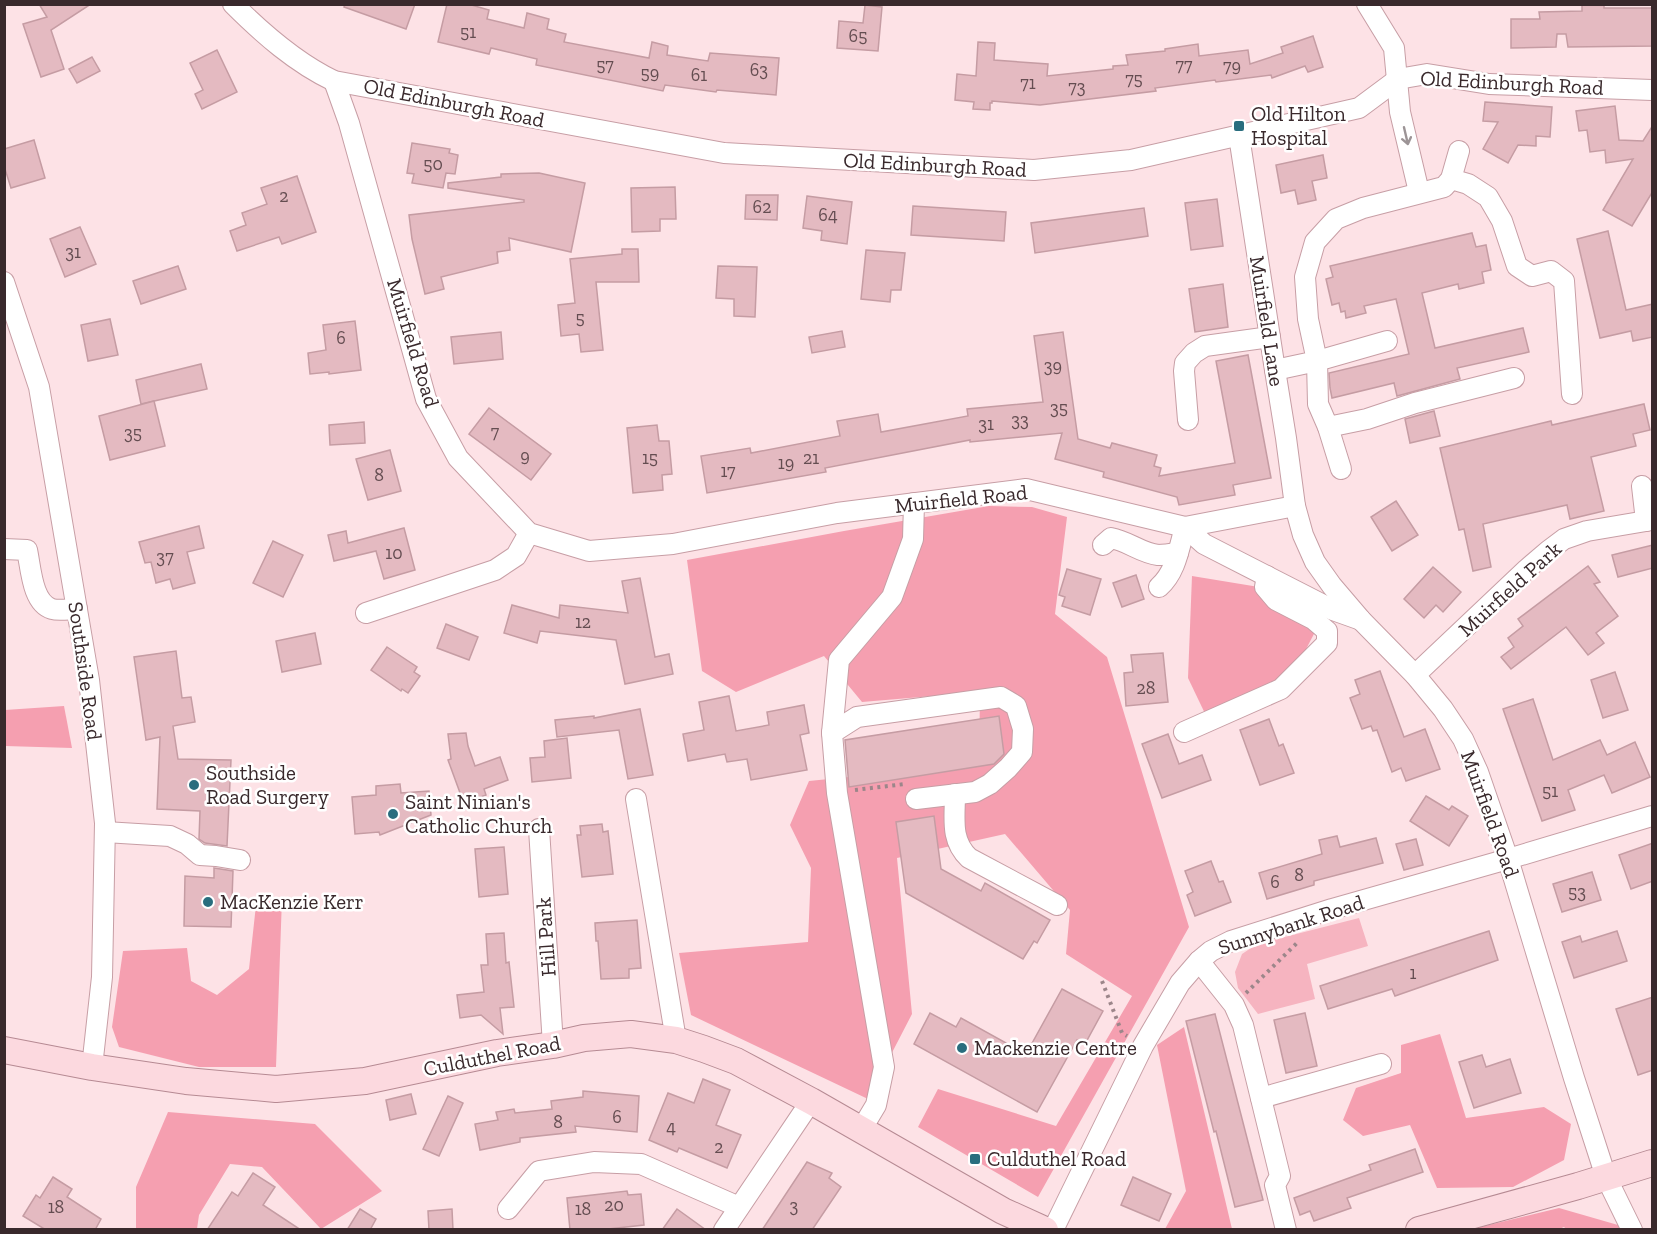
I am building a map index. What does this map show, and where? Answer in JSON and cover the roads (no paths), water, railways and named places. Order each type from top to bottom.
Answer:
[{"type":"main road","name":"Culduthel Road","points":[[4,1050],[92,1067],[186,1081],[276,1089],[365,1081],[496,1053],[584,1038],[631,1034],[676,1040],[736,1061],[811,1101],[1003,1211],[1041,1228]]},
{"type":"main road","points":[[1419,1230],[1653,1163]]},
{"type":"street","name":"Old Edinburgh Road","points":[[233,4],[289,54],[317,73],[334,81],[736,154],[1034,170],[1131,160],[1359,108],[1398,79],[1427,74],[1489,84],[1653,90]]},
{"type":"street","points":[[1367,4],[1394,48],[1400,112],[1419,192]]},
{"type":"street","name":"Muirfield Road","points":[[334,81],[349,123],[426,399],[458,458],[529,533],[589,550],[673,544],[837,513],[1026,489],[1185,527],[1204,544],[1333,610],[1361,620],[1415,675],[1443,709],[1463,739],[1478,772],[1508,859],[1606,1177],[1632,1230]]},
{"type":"street","name":"Muirfield Lane","points":[[1239,136],[1295,506],[1303,535],[1315,562],[1361,620]]},
{"type":"street","points":[[1341,469],[1318,404],[1317,361],[1308,319],[1305,277],[1315,242],[1336,219],[1362,207],[1444,187],[1450,179],[1459,151]]},
{"type":"street","points":[[1450,179],[1468,184],[1488,197],[1502,221],[1517,266],[1532,276],[1551,271],[1564,280],[1572,394]]},
{"type":"street","name":"Southside Road","points":[[4,282],[39,387],[89,680],[105,832],[102,977],[92,1067]]},
{"type":"street","points":[[1188,420],[1184,371],[1185,363],[1194,353],[1205,346],[1270,337]]},
{"type":"street","points":[[1275,370],[1317,361],[1387,341]]},
{"type":"street","points":[[1328,427],[1368,419],[1415,403],[1514,378]]},
{"type":"street","points":[[1642,486],[1649,520]]},
{"type":"street","points":[[861,1130],[876,1105],[884,1067],[837,793],[832,733],[839,660],[892,597],[913,539],[914,503]]},
{"type":"street","points":[[1159,587],[1174,566],[1185,527],[1295,506]]},
{"type":"street","name":"Muirfield Park","points":[[1415,675],[1527,569],[1564,539],[1587,531],[1649,520]]},
{"type":"street","points":[[366,613],[495,570],[516,556],[529,533]]},
{"type":"street","points":[[1103,545],[1111,538],[1157,555],[1178,553]]},
{"type":"street","points":[[4,549],[27,550],[37,596],[45,605],[54,609],[76,609]]},
{"type":"street","points":[[1184,732],[1281,689],[1327,643],[1326,631],[1312,619],[1276,600],[1264,587],[1267,576]]},
{"type":"street","points":[[832,733],[857,717],[1000,697],[1016,706],[1023,729],[1022,752],[1008,768],[990,784],[975,792],[916,799]]},
{"type":"street","points":[[955,794],[955,834],[962,852],[969,858],[1057,905]]},
{"type":"street","points":[[636,799],[676,1040]]},
{"type":"street","name":"Sunnybank Road","points":[[1041,1228],[1180,983],[1211,951],[1231,941],[1332,909],[1653,816]]},
{"type":"street","name":"Hill Park","points":[[539,828],[553,1045]]},
{"type":"street","points":[[105,832],[170,836],[187,844],[200,855],[240,860]]},
{"type":"street","points":[[1199,961],[1234,1005],[1243,1025],[1280,1176],[1275,1185],[1286,1230]]},
{"type":"street","points":[[1261,1098],[1381,1064]]},
{"type":"street","points":[[724,1230],[811,1101]]},
{"type":"street","points":[[508,1209],[539,1171],[594,1162],[641,1164],[739,1207]]},
{"type":"place","name":"Old Hilton Hospital","points":[[1239,126]]},
{"type":"place","name":"Southside Road Surgery","points":[[194,785]]},
{"type":"place","name":"Saint Ninian's Catholic Church","points":[[393,814]]},
{"type":"place","name":"MacKenzie Kerr","points":[[208,902]]},
{"type":"place","name":"Mackenzie Centre","points":[[962,1048]]},
{"type":"place","name":"Culduthel Road","points":[[975,1159]]}]
